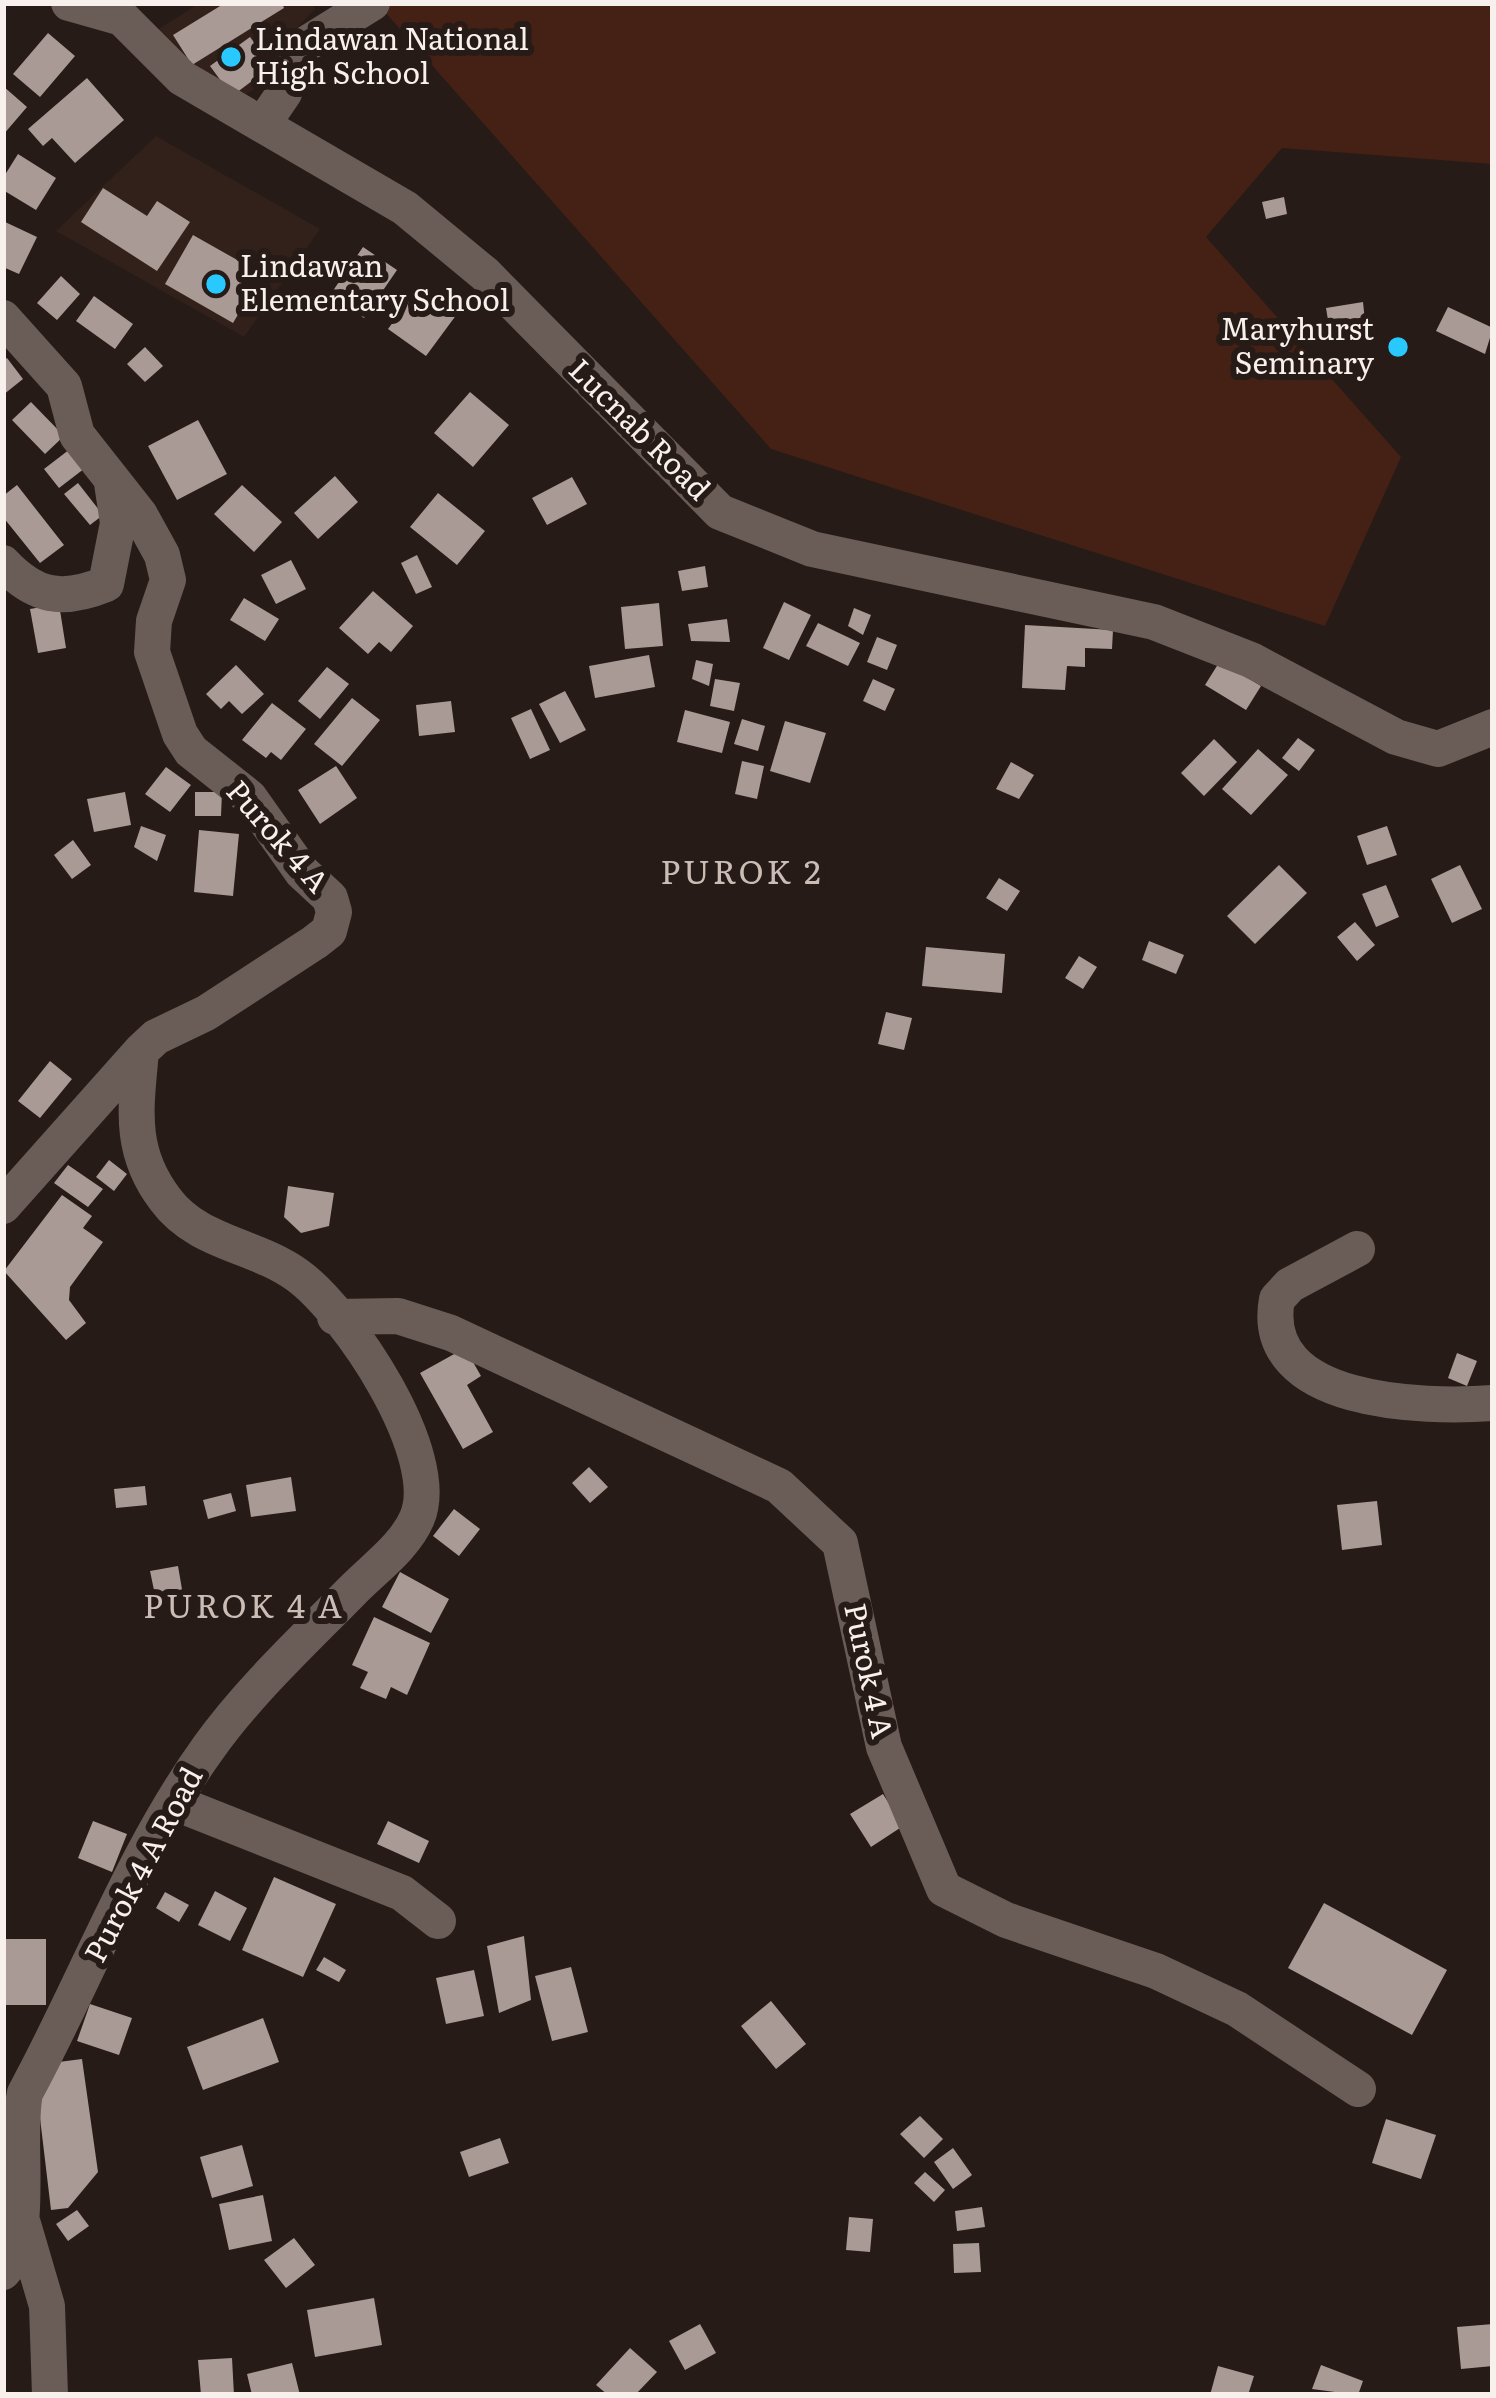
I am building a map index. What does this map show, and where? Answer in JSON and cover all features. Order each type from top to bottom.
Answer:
[{"type":"street","name":"Lucnab Road","points":[[69,3],[122,18],[182,78],[405,208],[485,274],[720,512],[812,548],[1154,622],[1251,660],[1396,737],[1438,749],[1493,727]]},
{"type":"street","points":[[263,124],[284,93],[298,49],[372,3]]},
{"type":"street","points":[[3,318],[64,386],[76,435],[111,479],[118,523],[106,584],[83,593],[49,596],[25,586],[3,563]]},
{"type":"street","name":"Purok 4 A","points":[[111,479],[140,515],[162,555],[168,580],[154,621],[152,652],[180,734],[191,751],[249,797],[302,872],[330,898],[334,913],[328,932],[315,942],[141,1052]]},
{"type":"street","points":[[3,1206],[141,1052]]},
{"type":"street","name":"Purok 4 A Road","points":[[3,2272],[13,2261],[21,2215],[19,2120],[25,2093],[173,1802],[246,1702],[393,1550],[418,1516],[422,1462],[409,1428],[335,1317],[302,1278],[274,1260],[201,1234],[164,1198],[134,1134],[141,1052]]},
{"type":"street","points":[[1357,1249],[1290,1285],[1277,1298],[1278,1339],[1299,1365],[1377,1402],[1433,1408],[1493,1403]]},
{"type":"street","name":"Purok 4 A","points":[[335,1317],[398,1316],[451,1333],[778,1486],[840,1543],[884,1747],[944,1889],[1006,1920],[1156,1971],[1237,2008],[1358,2089]]},
{"type":"street","points":[[173,1802],[402,1893],[438,1921]]},
{"type":"street","name":"Purok 4 A Road","points":[[21,2215],[47,2306],[50,2395]]},
{"type":"shaded area","name":"Lindawan National High School","points":[[200,3],[312,3],[315,9],[285,40],[281,74],[234,101],[151,34]]},
{"type":"shaded area","points":[[377,3],[1493,3],[1493,164],[1282,148],[1206,237],[1401,457],[1325,626],[771,449]]},
{"type":"shaded area","name":"Lindawan Elementary School","points":[[156,136],[320,229],[244,337],[56,231]]},
{"type":"building","points":[[225,3],[282,3],[284,8],[192,65],[173,35]]},
{"type":"building","points":[[48,33],[75,56],[40,97],[13,74]]},
{"type":"building","points":[[250,37],[272,66],[232,96],[210,66]]},
{"type":"building","points":[[87,78],[124,120],[75,163],[52,138],[43,146],[28,129]]},
{"type":"building","points":[[3,86],[27,107],[3,135]]},
{"type":"building","points":[[18,154],[56,178],[36,210],[3,190],[3,178]]},
{"type":"building","points":[[103,188],[147,216],[157,201],[190,222],[157,271],[81,222]]},
{"type":"building","points":[[1284,197],[1287,214],[1266,219],[1262,202]]},
{"type":"building","points":[[3,221],[37,237],[19,274],[3,267]]},
{"type":"building","points":[[193,235],[262,274],[233,323],[165,284]]},
{"type":"building","points":[[363,247],[397,270],[364,318],[330,295]]},
{"type":"building","points":[[61,276],[80,294],[57,320],[37,303]]},
{"type":"building","points":[[419,287],[457,314],[426,356],[388,329]]},
{"type":"building","points":[[94,296],[133,324],[115,349],[76,321]]},
{"type":"building","points":[[1363,302],[1365,321],[1329,326],[1326,308]]},
{"type":"building","points":[[1448,307],[1493,328],[1485,354],[1436,331]]},
{"type":"building","points":[[145,347],[163,366],[145,382],[127,364]]},
{"type":"building","points":[[7,358],[23,379],[3,395],[3,361]]},
{"type":"building","points":[[470,392],[509,425],[473,467],[434,433]]},
{"type":"building","points":[[31,402],[64,436],[45,454],[12,420]]},
{"type":"building","points":[[198,420],[227,474],[177,500],[148,446]]},
{"type":"building","points":[[74,446],[89,465],[59,488],[44,469]]},
{"type":"building","points":[[335,476],[358,502],[318,539],[294,513]]},
{"type":"building","points":[[572,477],[587,504],[547,525],[532,498]]},
{"type":"building","points":[[78,483],[103,515],[90,525],[64,494]]},
{"type":"building","points":[[17,485],[64,545],[40,563],[3,517],[3,496]]},
{"type":"building","points":[[242,485],[282,522],[254,552],[214,514]]},
{"type":"building","points":[[438,493],[485,531],[457,565],[410,527]]},
{"type":"building","points":[[417,555],[432,587],[416,594],[401,563]]},
{"type":"building","points":[[291,560],[306,589],[276,604],[261,575]]},
{"type":"building","points":[[705,566],[708,587],[682,591],[678,571]]},
{"type":"building","points":[[373,591],[413,626],[391,652],[379,642],[368,654],[339,628]]},
{"type":"building","points":[[244,598],[279,619],[265,641],[230,620]]},
{"type":"building","points":[[784,602],[811,615],[789,660],[763,648]]},
{"type":"building","points":[[659,603],[663,646],[625,649],[621,607]]},
{"type":"building","points":[[59,604],[66,648],[38,653],[30,609]]},
{"type":"building","points":[[854,608],[871,615],[863,635],[848,626]]},
{"type":"building","points":[[727,619],[730,642],[691,641],[688,624]]},
{"type":"building","points":[[818,623],[860,643],[848,666],[806,646]]},
{"type":"building","points":[[1025,625],[1113,630],[1112,649],[1085,648],[1085,667],[1067,666],[1065,690],[1022,688]]},
{"type":"building","points":[[877,637],[897,645],[887,670],[867,662]]},
{"type":"building","points":[[649,655],[655,687],[595,698],[589,666]]},
{"type":"building","points":[[696,660],[713,664],[709,686],[692,679]]},
{"type":"building","points":[[1220,661],[1261,686],[1246,710],[1205,685]]},
{"type":"building","points":[[236,665],[264,694],[242,714],[229,701],[221,709],[206,694]]},
{"type":"building","points":[[327,667],[349,684],[320,719],[298,701]]},
{"type":"building","points":[[715,679],[740,683],[734,711],[710,706]]},
{"type":"building","points":[[873,679],[895,689],[885,711],[863,701]]},
{"type":"building","points":[[565,691],[586,730],[560,743],[539,704]]},
{"type":"building","points":[[352,698],[380,720],[342,766],[314,744]]},
{"type":"building","points":[[451,701],[455,732],[419,736],[416,705]]},
{"type":"building","points":[[272,703],[306,729],[281,760],[271,752],[266,758],[242,740]]},
{"type":"building","points":[[531,709],[550,750],[530,759],[511,718]]},
{"type":"building","points":[[685,710],[730,722],[722,753],[677,742]]},
{"type":"building","points":[[742,719],[765,726],[758,751],[734,744]]},
{"type":"building","points":[[785,721],[826,733],[810,783],[770,771]]},
{"type":"building","points":[[1298,738],[1315,750],[1299,771],[1282,758]]},
{"type":"building","points":[[1214,739],[1237,762],[1204,796],[1181,773]]},
{"type":"building","points":[[1258,749],[1288,775],[1251,815],[1222,789]]},
{"type":"building","points":[[742,761],[764,766],[757,799],[735,794]]},
{"type":"building","points":[[1011,762],[1034,775],[1019,799],[996,789]]},
{"type":"building","points":[[336,766],[357,798],[320,824],[298,790]]},
{"type":"building","points":[[166,767],[191,785],[170,812],[145,794]]},
{"type":"building","points":[[125,792],[131,825],[94,832],[87,799]]},
{"type":"building","points":[[195,792],[222,792],[221,816],[195,816]]},
{"type":"building","points":[[141,826],[166,835],[157,861],[134,847]]},
{"type":"building","points":[[1387,826],[1397,855],[1367,865],[1357,836]]},
{"type":"building","points":[[199,830],[239,834],[233,896],[194,892]]},
{"type":"building","points":[[73,840],[91,865],[72,879],[54,855]]},
{"type":"building","points":[[1279,865],[1307,893],[1255,944],[1227,916]]},
{"type":"building","points":[[1460,865],[1482,909],[1452,923],[1431,879]]},
{"type":"building","points":[[999,878],[1020,891],[1007,911],[986,898]]},
{"type":"building","points":[[1386,885],[1399,917],[1376,927],[1362,894]]},
{"type":"building","points":[[1355,922],[1375,945],[1357,961],[1337,937]]},
{"type":"building","points":[[1149,941],[1184,955],[1176,974],[1142,960]]},
{"type":"building","points":[[926,947],[1005,954],[1002,993],[922,986]]},
{"type":"building","points":[[1079,956],[1097,967],[1083,989],[1065,978]]},
{"type":"building","points":[[886,1012],[912,1018],[904,1050],[878,1044]]},
{"type":"building","points":[[50,1061],[72,1079],[40,1118],[18,1101]]},
{"type":"building","points":[[109,1160],[127,1174],[114,1191],[96,1177]]},
{"type":"building","points":[[68,1165],[103,1189],[88,1207],[54,1183]]},
{"type":"building","points":[[288,1186],[334,1193],[329,1226],[301,1233],[284,1217]]},
{"type":"building","points":[[62,1195],[92,1216],[83,1228],[103,1242],[70,1287],[69,1300],[86,1323],[66,1340],[4,1271]]},
{"type":"building","points":[[465,1348],[481,1376],[467,1385],[493,1432],[463,1449],[420,1373]]},
{"type":"building","points":[[1457,1353],[1477,1361],[1467,1386],[1448,1378]]},
{"type":"building","points":[[589,1467],[608,1487],[590,1503],[572,1483]]},
{"type":"building","points":[[291,1477],[296,1511],[251,1517],[246,1485]]},
{"type":"building","points":[[145,1486],[147,1505],[116,1508],[114,1489]]},
{"type":"building","points":[[231,1493],[236,1511],[208,1519],[203,1500]]},
{"type":"building","points":[[1377,1501],[1382,1545],[1342,1550],[1337,1505]]},
{"type":"building","points":[[454,1509],[480,1529],[459,1556],[433,1536]]},
{"type":"building","points":[[178,1566],[183,1595],[155,1595],[150,1571]]},
{"type":"building","points":[[400,1572],[449,1599],[431,1633],[382,1607]]},
{"type":"building","points":[[374,1617],[430,1643],[407,1695],[391,1687],[386,1699],[360,1688],[368,1672],[352,1665]]},
{"type":"building","points":[[883,1794],[903,1826],[871,1847],[850,1814]]},
{"type":"building","points":[[93,1821],[127,1834],[112,1872],[78,1858]]},
{"type":"building","points":[[388,1821],[429,1841],[419,1863],[377,1844]]},
{"type":"building","points":[[274,1877],[336,1904],[303,1977],[242,1950]]},
{"type":"building","points":[[215,1891],[247,1908],[230,1941],[198,1925]]},
{"type":"building","points":[[165,1892],[189,1905],[179,1922],[156,1908]]},
{"type":"building","points":[[1324,1903],[1447,1970],[1412,2035],[1288,1968]]},
{"type":"building","points":[[524,1936],[531,2000],[499,2013],[487,1946]]},
{"type":"building","points":[[3,1939],[46,1939],[46,2005],[3,2005]]},
{"type":"building","points":[[324,1957],[346,1970],[339,1982],[316,1970]]},
{"type":"building","points":[[571,1967],[588,2032],[552,2041],[535,1976]]},
{"type":"building","points":[[474,1970],[484,2016],[446,2024],[436,1978]]},
{"type":"building","points":[[771,2001],[806,2044],[776,2069],[741,2026]]},
{"type":"building","points":[[90,2004],[132,2018],[119,2055],[77,2041]]},
{"type":"building","points":[[263,2018],[279,2062],[203,2090],[187,2047]]},
{"type":"building","points":[[82,2059],[98,2172],[68,2208],[51,2210],[37,2093],[51,2063]]},
{"type":"building","points":[[920,2116],[943,2139],[924,2158],[900,2134]]},
{"type":"building","points":[[1386,2119],[1436,2135],[1421,2179],[1372,2163]]},
{"type":"building","points":[[500,2138],[509,2163],[469,2177],[460,2152]]},
{"type":"building","points":[[242,2145],[253,2186],[212,2198],[200,2157]]},
{"type":"building","points":[[953,2148],[972,2175],[953,2189],[934,2162]]},
{"type":"building","points":[[925,2172],[945,2190],[934,2202],[914,2183]]},
{"type":"building","points":[[263,2195],[272,2241],[229,2250],[219,2204]]},
{"type":"building","points":[[982,2207],[985,2227],[957,2231],[955,2211]]},
{"type":"building","points":[[77,2210],[89,2226],[68,2241],[56,2224]]},
{"type":"building","points":[[849,2217],[873,2219],[870,2252],[846,2250]]},
{"type":"building","points":[[294,2238],[315,2265],[286,2288],[264,2260]]},
{"type":"building","points":[[979,2243],[981,2272],[954,2273],[953,2244]]},
{"type":"building","points":[[374,2298],[382,2345],[315,2357],[307,2310]]},
{"type":"building","points":[[700,2324],[716,2353],[685,2370],[669,2341]]},
{"type":"building","points":[[1493,2324],[1493,2366],[1461,2369],[1457,2327]]},
{"type":"building","points":[[630,2348],[657,2372],[635,2395],[608,2395],[596,2385]]},
{"type":"building","points":[[232,2358],[234,2395],[201,2395],[198,2360]]},
{"type":"building","points":[[292,2363],[300,2395],[252,2395],[247,2374]]},
{"type":"building","points":[[1321,2365],[1363,2381],[1358,2395],[1312,2389]]},
{"type":"building","points":[[1218,2366],[1254,2376],[1248,2395],[1210,2395]]},
{"type":"place","name":"Lindawan National High School","points":[[231,57]]},
{"type":"place","name":"Lindawan Elementary School","points":[[216,284]]},
{"type":"place","name":"Maryhurst Seminary","points":[[1398,347]]},
{"type":"district","name":"PUROK 2","points":[[742,872]]},
{"type":"district","name":"PUROK 4 A","points":[[244,1606]]}]
